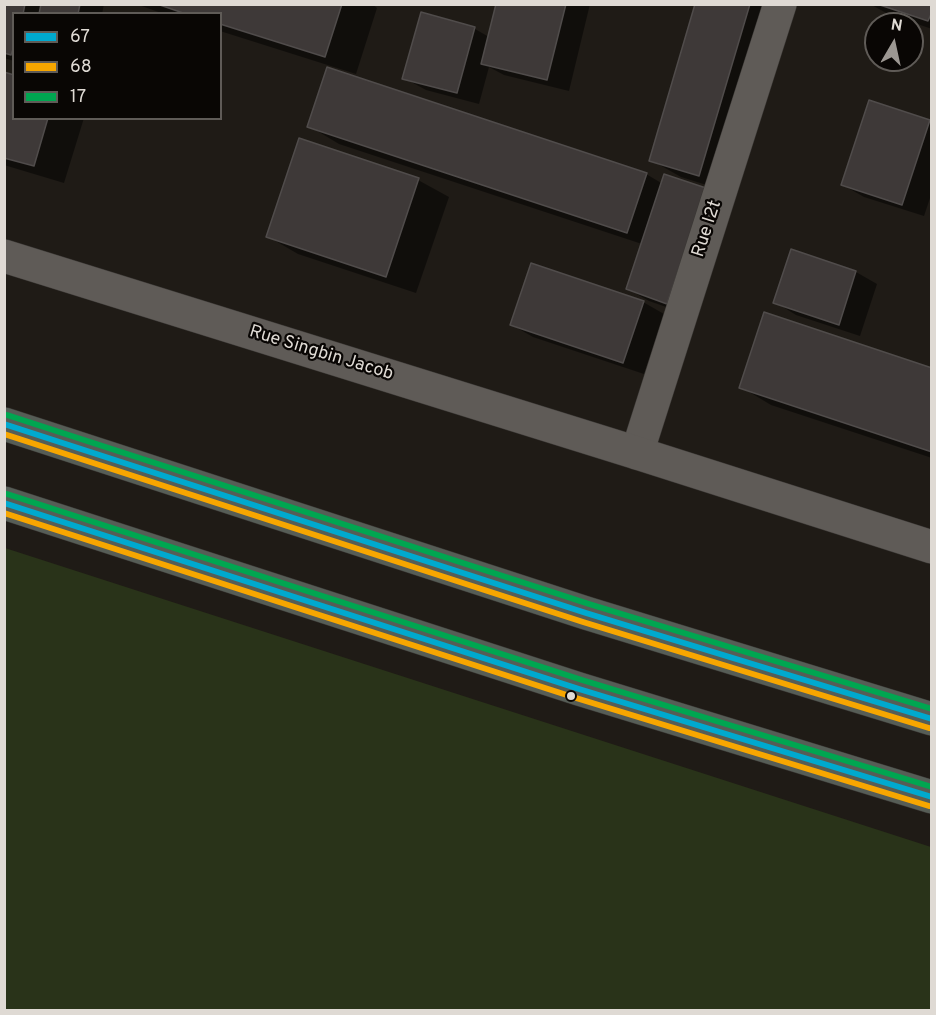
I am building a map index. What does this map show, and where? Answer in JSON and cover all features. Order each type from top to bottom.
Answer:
[{"type":"highway","points":[[4,424],[574,609],[932,719]]},
{"type":"highway","points":[[4,503],[579,689],[932,797]]},
{"type":"street","name":"Rue I2t","points":[[637,453],[780,4]]},
{"type":"street","name":"Rue Singbin Jacob","points":[[4,256],[932,547]]},
{"type":"green space","points":[[5,548],[931,847],[931,1010],[5,1010]]},
{"type":"building","points":[[4,4],[25,4],[23,12],[12,12],[12,52],[11,55],[4,53]]},
{"type":"building","points":[[41,4],[80,4],[78,12],[39,12]]},
{"type":"building","points":[[157,4],[342,4],[325,57],[222,25],[222,12],[180,12]]},
{"type":"building","points":[[496,4],[566,4],[547,80],[481,64]]},
{"type":"building","points":[[695,4],[750,4],[699,176],[649,161]]},
{"type":"building","points":[[877,4],[932,4],[932,12],[928,21],[924,20],[924,12],[901,12]]},
{"type":"building","points":[[421,12],[475,27],[457,93],[402,79]]},
{"type":"building","points":[[327,67],[647,173],[627,233],[307,127]]},
{"type":"building","points":[[4,72],[12,74],[12,120],[47,120],[34,166],[4,158]]},
{"type":"building","points":[[869,100],[930,120],[902,205],[841,185]]},
{"type":"building","points":[[299,138],[419,178],[386,277],[266,237]]},
{"type":"building","points":[[664,174],[706,188],[667,304],[626,289]]},
{"type":"building","points":[[791,249],[856,271],[839,325],[773,303]]},
{"type":"building","points":[[531,263],[644,301],[623,363],[510,325]]},
{"type":"building","points":[[764,312],[932,368],[932,452],[739,388]]},
{"type":"transit line","name":"17","points":[[7,415],[589,604],[932,709]]},
{"type":"transit line","name":"67","points":[[4,424],[586,613],[932,719]]},
{"type":"transit line","name":"68","points":[[4,434],[583,622],[929,728]]},
{"type":"transit line","name":"17","points":[[7,494],[582,680],[932,787]]},
{"type":"transit line","name":"67","points":[[4,503],[579,689],[932,797]]},
{"type":"transit line","name":"68","points":[[4,513],[576,698],[929,806]]}]
